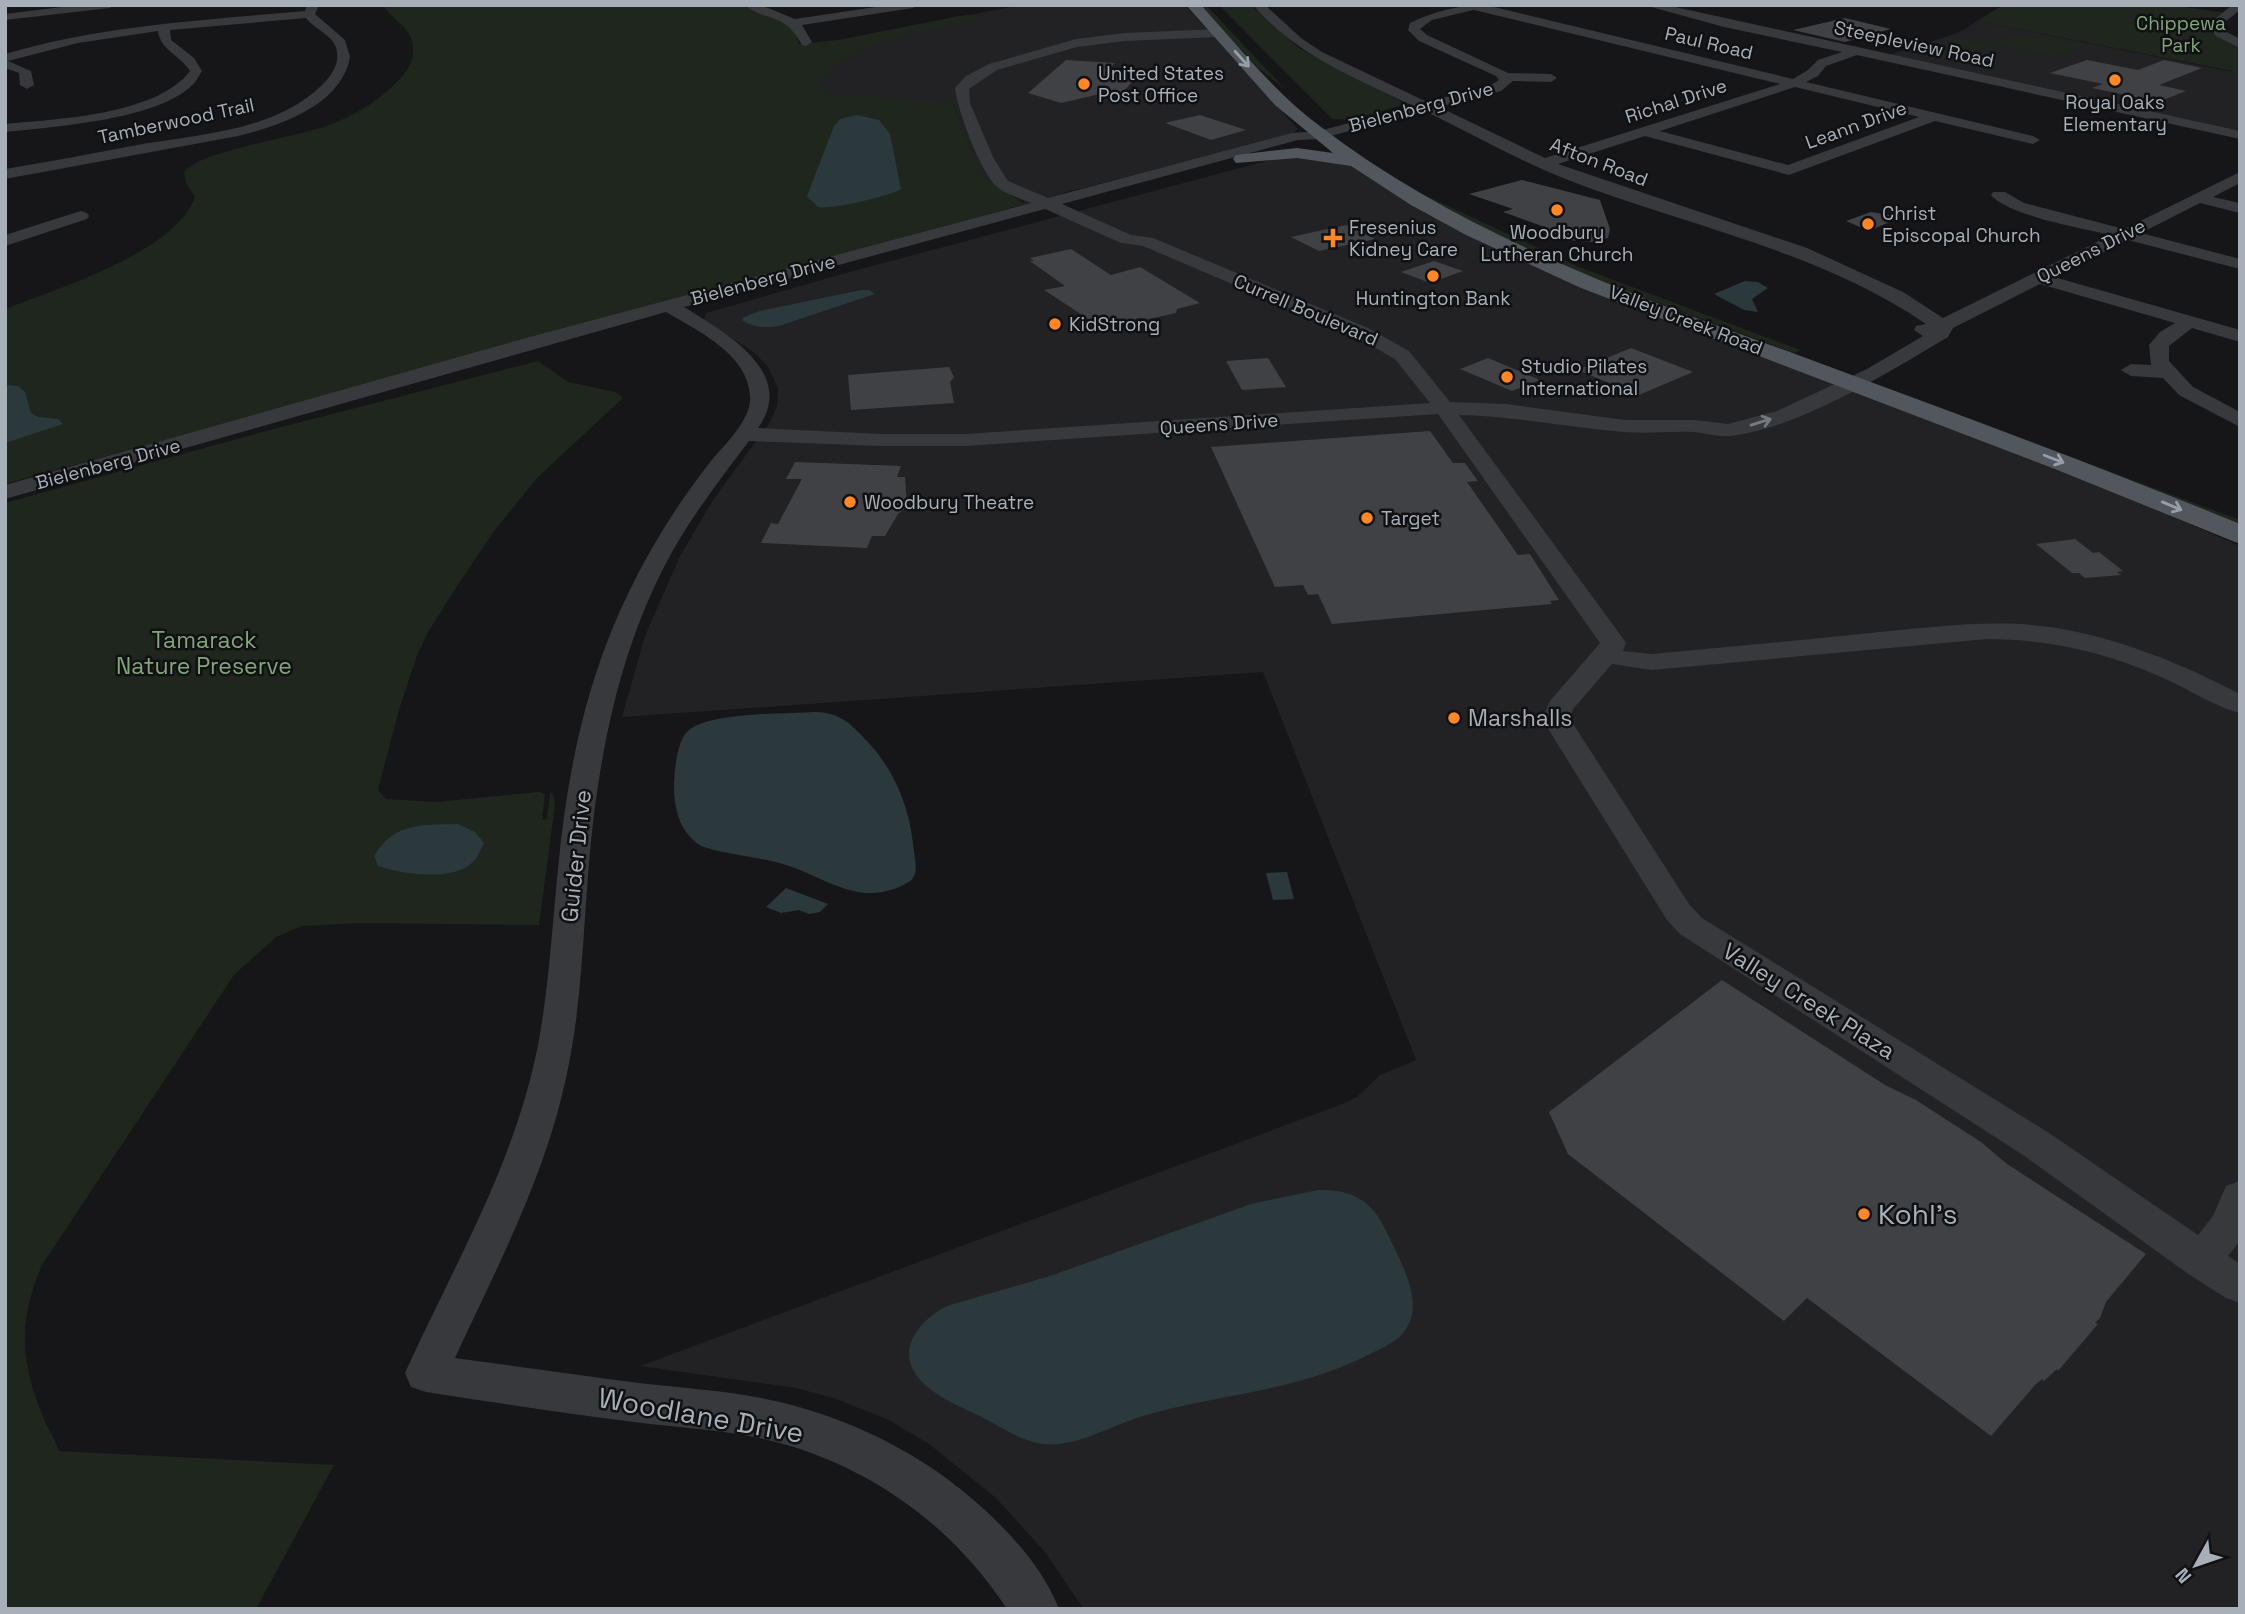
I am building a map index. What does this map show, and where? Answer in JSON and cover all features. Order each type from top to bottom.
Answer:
[{"type":"main road","name":"Valley Creek Road","points":[[1193,5],[1283,104],[1327,133],[1411,181],[1522,238],[2240,536]]},
{"type":"main road","points":[[1212,5],[1271,68]]},
{"type":"main road","name":"Valley Creek Road","points":[[1286,84],[1327,133],[1359,164],[1430,207],[1534,259],[1656,310],[2071,445],[2240,513]]},
{"type":"main road","points":[[1242,159],[1304,153],[1359,164]]},
{"type":"street","points":[[5,17],[110,5]]},
{"type":"street","points":[[749,5],[793,23],[803,33],[806,43]]},
{"type":"street","points":[[793,23],[914,5]]},
{"type":"street","name":"Afton Road","points":[[1258,5],[1307,48],[1542,164],[1603,188],[1816,258],[1878,286],[1942,326]]},
{"type":"street","name":"Steepleview Road","points":[[1649,5],[2240,135]]},
{"type":"street","name":"Bielenberg Drive","points":[[1061,205],[1306,142],[1327,133],[1496,88],[1505,82],[1506,77],[1423,38],[1414,30],[1414,25],[1422,20],[1478,6]]},
{"type":"street","name":"Paul Road","points":[[1478,6],[2033,140]]},
{"type":"street","points":[[2240,6],[2229,11],[2215,24],[2220,33],[2240,44]]},
{"type":"street","points":[[5,58],[55,43],[311,10]]},
{"type":"street","name":"Tamberwood Trail","points":[[5,174],[216,135],[268,122],[301,108],[334,81],[341,71],[345,55],[339,40],[313,20],[311,10]]},
{"type":"street","points":[[5,128],[133,108],[186,86],[194,79],[196,71],[190,61],[165,41],[163,29]]},
{"type":"street","name":"Currell Boulevard","points":[[1219,33],[1125,37],[1076,43],[1006,62],[971,79],[962,88],[963,103],[1002,184],[1145,234],[1147,242],[1386,344],[1412,365],[1604,628],[1609,649]]},
{"type":"street","name":"Richal Drive","points":[[1542,164],[1795,83],[1813,73],[1822,63],[1855,52]]},
{"type":"street","points":[[5,64],[24,71],[27,85]]},
{"type":"street","points":[[1506,77],[1551,78]]},
{"type":"street","name":"Leann Drive","points":[[1645,131],[1790,170],[1936,117]]},
{"type":"street","name":"Bielenberg Drive","points":[[5,492],[210,436],[325,411],[667,313],[1061,205],[1297,136],[1327,133]]},
{"type":"street","name":"Queens Drive","points":[[743,434],[881,440],[965,440],[1443,408],[1506,410],[1625,426],[1728,429],[1749,426],[1784,415],[1852,374],[1942,332],[1942,326],[2240,177]]},
{"type":"street","points":[[1999,195],[2018,206],[2240,264]]},
{"type":"street","points":[[2198,198],[2240,208]]},
{"type":"street","points":[[5,241],[81,216]]},
{"type":"street","points":[[2038,278],[2240,336]]},
{"type":"street","name":"Guider Drive","points":[[426,1373],[512,1191],[532,1137],[548,1079],[556,1030],[584,777],[600,706],[617,650],[659,558],[685,511],[757,414],[761,399],[758,382],[744,363],[711,349],[667,313]]},
{"type":"street","points":[[2189,322],[2167,336],[2159,345],[2159,362],[2166,372],[2202,402],[2240,421]]},
{"type":"street","points":[[2130,370],[2166,372]]},
{"type":"street","points":[[1609,649],[1633,661],[1652,662],[1971,632],[2024,632],[2074,639],[2134,654],[2235,691]]},
{"type":"street","name":"Valley Creek Plaza","points":[[1609,649],[1560,707],[1556,719],[1685,921],[2036,1144],[2240,1286]]},
{"type":"street","points":[[2201,1261],[2229,1224],[2240,1197]]},
{"type":"street","name":"Woodlane Drive","points":[[426,1373],[764,1420],[826,1437],[885,1464],[938,1497],[979,1534],[1021,1585],[1035,1609]]},
{"type":"shaded area","points":[[1021,5],[1185,5],[1298,129],[1291,135],[1067,192],[1019,208],[1025,202],[998,188],[981,175],[953,104],[812,94],[827,43]]},
{"type":"shaded area","name":"Royal Oaks Elementary","points":[[1977,21],[2233,72],[2228,74],[2240,77],[2240,135],[1882,57],[1946,37]]},
{"type":"shaded area","points":[[857,115],[879,120],[890,134],[901,189],[860,202],[818,207],[807,196],[834,126],[840,119]]},
{"type":"shaded area","points":[[1285,156],[1347,164],[1424,212],[1634,309],[2084,478],[2240,546],[2240,1609],[1084,1609],[1044,1551],[996,1498],[929,1444],[887,1419],[833,1398],[796,1388],[640,1366],[1342,1104],[1357,1097],[1380,1075],[1416,1060],[1263,672],[622,717],[645,636],[679,558],[713,500],[770,422],[777,406],[778,388],[768,367],[755,353],[704,320],[706,313]]},
{"type":"shaded area","points":[[1745,281],[1758,282],[1768,288],[1752,299],[1758,312],[1744,310],[1714,294]]},
{"type":"shaded area","points":[[869,290],[875,294],[779,326],[760,327],[742,320],[760,311]]},
{"type":"shaded area","points":[[5,385],[18,386],[25,392],[31,413],[38,417],[58,419],[63,424],[5,443]]},
{"type":"shaded area","points":[[814,712],[831,714],[850,725],[878,754],[894,780],[909,821],[916,864],[915,875],[905,884],[882,892],[854,891],[778,863],[701,846],[688,835],[680,822],[675,798],[675,768],[678,751],[687,732],[696,725],[728,717]]},
{"type":"shaded area","points":[[458,824],[475,832],[484,843],[475,860],[464,868],[453,872],[427,874],[400,872],[378,866],[374,856],[382,845],[400,831],[421,826]]},
{"type":"shaded area","points":[[1287,872],[1294,899],[1273,900],[1266,873]]},
{"type":"shaded area","points":[[786,888],[828,904],[820,912],[809,914],[799,910],[781,913],[766,907]]},
{"type":"shaded area","points":[[1318,1190],[1344,1192],[1371,1208],[1378,1216],[1400,1260],[1412,1296],[1411,1318],[1399,1337],[1344,1366],[1288,1384],[1143,1416],[1068,1443],[1042,1444],[1010,1433],[947,1400],[917,1377],[911,1365],[909,1354],[916,1332],[924,1322],[947,1306],[1050,1276],[1251,1204]]},
{"type":"green space","points":[[383,5],[740,5],[784,23],[796,35],[799,44],[838,40],[965,15],[980,16],[977,20],[913,34],[863,50],[842,61],[827,74],[819,90],[830,94],[952,102],[982,176],[1025,204],[5,484],[5,309],[112,266],[165,235],[184,217],[195,197],[186,183],[184,172],[193,164],[228,151],[326,126],[365,108],[382,95],[406,72],[413,50],[409,33]]},
{"type":"green space","points":[[1199,5],[1206,5],[1285,89],[1257,67]]},
{"type":"green space","points":[[1219,5],[1251,5],[1299,48],[1406,104],[1352,120],[1332,119]]},
{"type":"green space","name":"Chippewa Park","points":[[2003,5],[2171,5],[2226,13],[2215,24],[2240,44],[2240,77],[2227,74],[2232,71],[1977,21]]},
{"type":"green space","points":[[2027,36],[2084,45],[2055,56],[1986,43],[2006,37]]},
{"type":"green space","points":[[1958,39],[1989,45],[1956,55],[1928,49]]},
{"type":"green space","points":[[1405,186],[1579,267],[1800,350],[1794,353],[1572,271],[1529,252]]},
{"type":"green space","name":"Tamarack Nature Preserve","points":[[538,361],[568,382],[616,392],[623,398],[537,478],[494,531],[427,634],[399,710],[378,790],[386,799],[436,802],[539,792],[545,794],[542,820],[547,819],[550,792],[553,794],[555,805],[539,925],[361,923],[302,926],[276,937],[234,975],[42,1265],[29,1304],[26,1359],[35,1396],[59,1451],[334,1465],[256,1609],[5,1609],[5,503],[262,432]]},
{"type":"green space","points":[[2036,444],[2240,520],[2240,530]]},
{"type":"building","points":[[1845,18],[1891,29],[1845,42],[1793,30]]},
{"type":"building","name":"United States Post Office","points":[[1066,60],[1115,63],[1105,73],[1139,75],[1120,95],[1100,94],[1061,103],[1028,93]]},
{"type":"building","name":"Royal Oaks Elementary","points":[[2087,60],[2138,70],[2164,60],[2202,68],[2159,85],[2186,91],[2158,102],[2092,88],[2103,84],[2050,73]]},
{"type":"building","points":[[1200,115],[1246,130],[1211,140],[1165,123]]},
{"type":"building","name":"Woodbury Lutheran Church","points":[[1522,180],[1600,200],[1610,229],[1608,238],[1591,242],[1568,240],[1547,230],[1550,229],[1503,212],[1513,209],[1469,194]]},
{"type":"building","points":[[1871,212],[1901,217],[1869,231],[1846,221]]},
{"type":"building","name":"Fresenius Kidney Care","points":[[1346,225],[1375,239],[1319,251],[1291,237]]},
{"type":"building","points":[[1071,249],[1111,275],[1140,267],[1200,303],[1177,309],[1176,313],[1149,319],[1140,318],[1102,328],[1044,290],[1065,286],[1030,261],[1034,261],[1030,258]]},
{"type":"building","name":"Huntington Bank","points":[[1434,261],[1463,271],[1430,283],[1401,272]]},
{"type":"building","points":[[1631,348],[1693,372],[1639,395],[1577,370]]},
{"type":"building","points":[[1268,358],[1286,387],[1242,390],[1226,361]]},
{"type":"building","points":[[1488,358],[1540,380],[1512,391],[1460,369]]},
{"type":"building","points":[[949,367],[954,377],[950,382],[954,403],[851,410],[848,375]]},
{"type":"building","name":"Target","points":[[1430,431],[1453,463],[1465,463],[1478,481],[1467,482],[1518,555],[1530,554],[1559,600],[1550,601],[1552,604],[1332,624],[1318,594],[1308,595],[1303,585],[1275,587],[1211,447]]},
{"type":"building","name":"Woodbury Theatre","points":[[795,462],[901,466],[897,477],[905,477],[907,507],[898,514],[885,536],[872,536],[867,548],[761,543],[771,523],[778,524],[802,479],[786,479]]},
{"type":"building","points":[[2075,539],[2093,553],[2099,552],[2123,571],[2117,572],[2121,575],[2085,578],[2079,573],[2072,573],[2036,544]]},
{"type":"building","name":"Kohl's","points":[[1722,980],[1885,1085],[1916,1100],[1981,1142],[2007,1164],[2146,1254],[2106,1302],[2100,1318],[2095,1323],[2098,1324],[2058,1371],[2057,1369],[2035,1385],[1991,1436],[1807,1298],[1784,1321],[1568,1154],[1549,1112]]},
{"type":"place","name":"Royal Oaks Elementary","points":[[2115,80]]},
{"type":"place","name":"United States Post Office","points":[[1084,84]]},
{"type":"place","name":"Woodbury Lutheran Church","points":[[1557,210]]},
{"type":"place","name":"Christ Episcopal Church","points":[[1868,224]]},
{"type":"place","name":"Fresenius Kidney Care","points":[[1333,238]]},
{"type":"place","name":"Huntington Bank","points":[[1433,276]]},
{"type":"place","name":"KidStrong","points":[[1055,324]]},
{"type":"place","name":"Studio Pilates International","points":[[1507,377]]},
{"type":"place","name":"Woodbury Theatre","points":[[850,502]]},
{"type":"place","name":"Target","points":[[1367,518]]},
{"type":"place","name":"Marshalls","points":[[1454,718]]},
{"type":"place","name":"Kohl's","points":[[1864,1214]]}]
